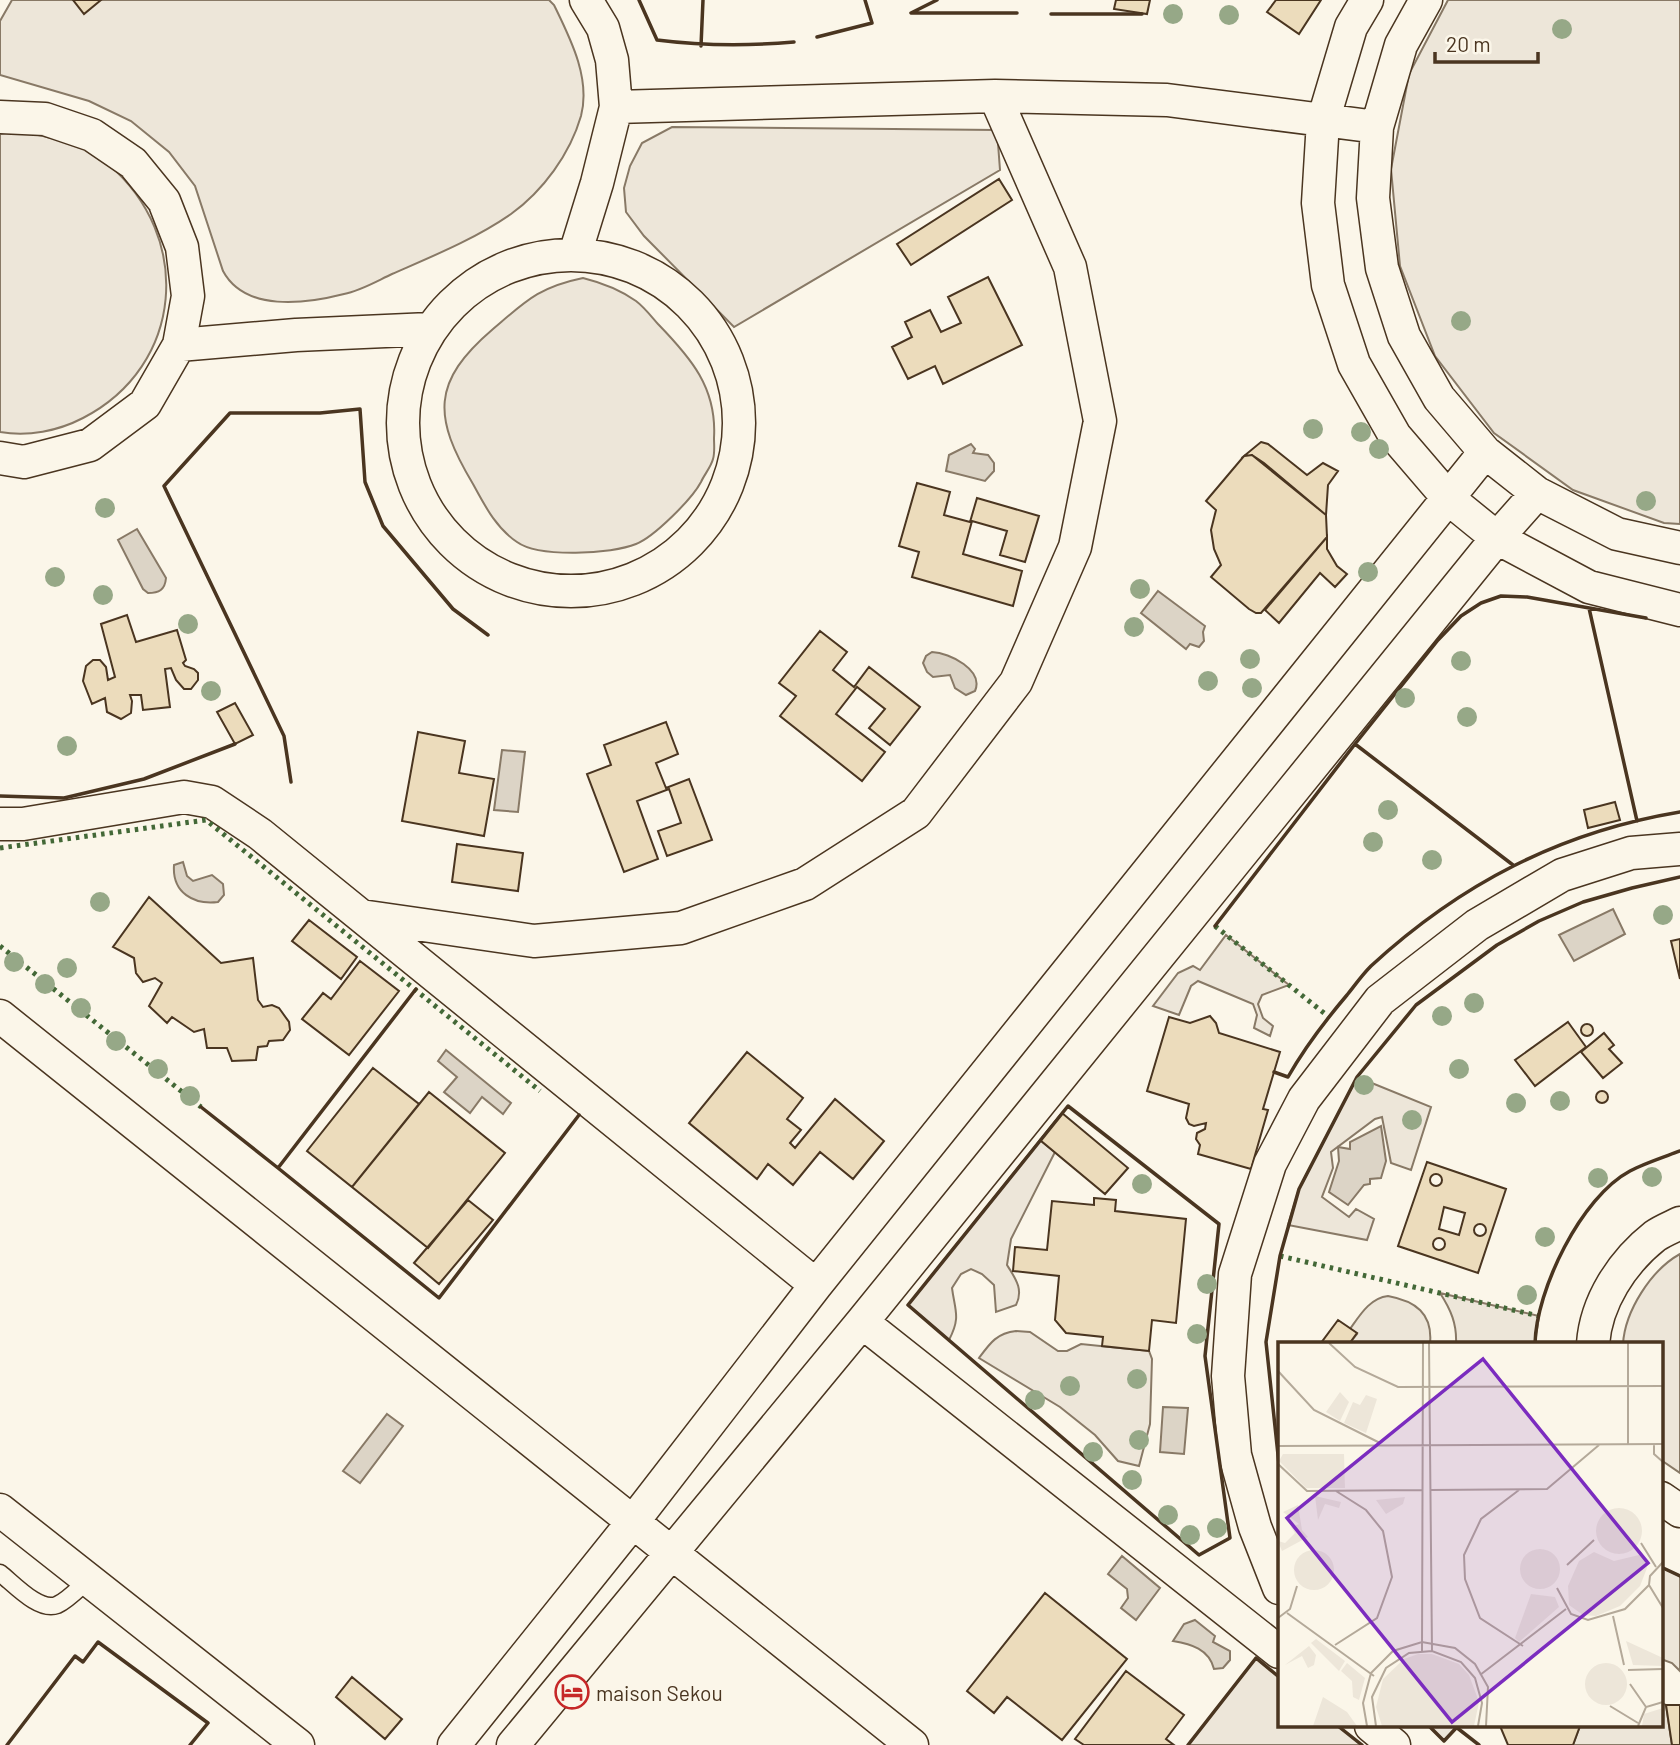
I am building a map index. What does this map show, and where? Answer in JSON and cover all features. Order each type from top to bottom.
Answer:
[{"type":"street","points":[[575,254],[597,183],[616,107],[612,60],[603,28],[586,0]]},
{"type":"street","points":[[1367,0],[1351,27],[1323,121],[1318,203],[1328,285],[1354,364],[1395,436],[1449,499],[1497,538],[1589,587],[1680,610]]},
{"type":"street","points":[[1426,0],[1401,45],[1377,127],[1373,198],[1382,268],[1404,335],[1439,398],[1485,452],[1537,493],[1617,534],[1680,548]]},
{"type":"street","points":[[616,107],[995,96],[1167,100],[1377,127]]},
{"type":"street","points":[[361,916],[534,942],[681,928],[805,884],[916,813],[1016,682],[1075,547],[1100,421],[1070,267],[995,96]]},
{"type":"street","points":[[0,117],[45,119],[92,135],[133,163],[164,201],[182,247],[188,296],[179,345],[145,404],[90,445],[24,461],[0,458]]},
{"type":"street","points":[[575,254],[637,268],[690,303],[726,356],[741,418],[731,481],[699,535],[649,574],[588,592],[525,586],[468,558],[426,510],[404,450],[405,387],[430,328],[468,288],[479,282],[519,262],[575,254]]},
{"type":"street","points":[[179,345],[430,328]]},
{"type":"street","points":[[454,1745],[632,1524],[816,1286],[1485,452]]},
{"type":"street","points":[[513,1745],[862,1322],[1497,538],[1537,493]]},
{"type":"street","points":[[0,824],[36,822],[184,797],[212,802],[260,834],[816,1286]]},
{"type":"street","points":[[1278,1585],[1255,1527],[1235,1455],[1228,1376],[1236,1274],[1270,1164],[1304,1100],[1380,999],[1477,925],[1562,876],[1631,853],[1680,849]]},
{"type":"street","points":[[0,1016],[632,1524],[912,1745]]},
{"type":"street","points":[[1592,1342],[1594,1325],[1617,1274],[1656,1235],[1680,1223]]},
{"type":"street","points":[[862,1322],[1278,1652]]},
{"type":"street","points":[[1662,1498],[1680,1511]]},
{"type":"street","points":[[0,1510],[298,1745]]},
{"type":"street","points":[[864,1707],[886,1745]]},
{"type":"street","points":[[1373,1728],[1394,1745]]},
{"type":"lane","points":[[0,1573],[34,1601],[50,1607],[60,1604],[88,1580]]},
{"type":"shaded area","points":[[12,0],[549,0],[554,5],[572,45],[581,73],[581,116],[570,144],[544,183],[523,205],[483,231],[350,293],[294,302],[261,299],[233,284],[223,271],[195,186],[169,152],[131,121],[89,101],[0,75],[0,21]]},
{"type":"shaded area","points":[[1448,0],[1680,0],[1680,524],[1664,523],[1573,490],[1494,433],[1435,356],[1400,266],[1391,169],[1409,74]]},
{"type":"shaded area","points":[[672,127],[997,130],[1000,170],[734,327],[644,236],[626,212],[624,188],[630,166],[642,143]]},
{"type":"shaded area","points":[[18,131],[65,142],[88,151],[108,164],[136,194],[155,227],[165,263],[166,299],[158,334],[142,367],[117,395],[73,423],[43,432],[21,434],[0,432],[0,134]]},
{"type":"shaded area","points":[[583,278],[611,287],[636,301],[691,362],[711,404],[714,457],[690,498],[644,540],[610,550],[558,552],[527,547],[517,542],[492,516],[451,439],[445,419],[445,401],[449,384],[458,366],[493,329],[534,296],[555,286]]},
{"type":"shaded area","points":[[971,444],[975,449],[973,453],[988,455],[994,463],[994,471],[985,481],[946,471],[949,455]]},
{"type":"shaded area","points":[[137,529],[166,578],[163,588],[158,591],[148,593],[143,589],[118,540]]},
{"type":"shaded area","points":[[1158,591],[1205,626],[1204,641],[1199,647],[1190,644],[1186,649],[1141,613]]},
{"type":"shaded area","points":[[932,652],[964,664],[975,676],[975,691],[966,695],[955,688],[950,675],[933,677],[927,672],[923,663],[926,656]]},
{"type":"shaded area","points":[[502,750],[525,752],[518,812],[494,810]]},
{"type":"shaded area","points":[[183,862],[187,876],[193,881],[212,875],[223,884],[224,895],[218,902],[193,899],[181,890],[174,875],[174,865]]},
{"type":"shaded area","points":[[1613,909],[1625,934],[1574,961],[1559,935]]},
{"type":"shaded area","points":[[1226,935],[1289,985],[1262,995],[1258,1004],[1263,1018],[1273,1026],[1270,1036],[1254,1028],[1257,1015],[1253,1004],[1198,981],[1191,986],[1179,1015],[1153,1006],[1178,973],[1193,966],[1200,970]]},
{"type":"shaded area","points":[[446,1050],[511,1103],[503,1114],[482,1097],[470,1113],[444,1092],[457,1077],[438,1061]]},
{"type":"shaded area","points":[[1357,1077],[1431,1107],[1411,1170],[1391,1163],[1382,1117],[1375,1119],[1331,1152],[1333,1168],[1322,1197],[1349,1217],[1356,1209],[1374,1219],[1367,1240],[1288,1225],[1299,1189]]},
{"type":"shaded area","points":[[1381,1126],[1386,1161],[1381,1178],[1370,1179],[1370,1184],[1364,1185],[1348,1205],[1329,1192],[1339,1161],[1338,1147],[1350,1149],[1350,1142]]},
{"type":"shaded area","points":[[1040,1140],[1055,1152],[1011,1239],[1007,1265],[1019,1289],[1016,1305],[996,1312],[994,1285],[982,1274],[971,1269],[961,1274],[952,1288],[956,1320],[949,1340],[908,1305]]},
{"type":"shaded area","points":[[1680,1254],[1680,1473],[1662,1461],[1662,1342],[1623,1342],[1634,1305],[1650,1281],[1669,1261]]},
{"type":"shaded area","points":[[1440,1293],[1539,1316],[1535,1342],[1456,1342],[1447,1305]]},
{"type":"shaded area","points":[[1382,1297],[1406,1301],[1420,1310],[1428,1324],[1430,1342],[1351,1342],[1357,1334],[1350,1329],[1371,1304]]},
{"type":"shaded area","points":[[1016,1331],[1030,1332],[1058,1351],[1067,1351],[1081,1344],[1149,1351],[1152,1359],[1150,1424],[1139,1466],[1118,1461],[1095,1435],[1060,1407],[979,1358],[994,1340]]},
{"type":"shaded area","points":[[1163,1407],[1188,1408],[1184,1454],[1160,1452]]},
{"type":"shaded area","points":[[387,1414],[403,1426],[360,1483],[343,1471]]},
{"type":"shaded area","points":[[1122,1556],[1160,1588],[1136,1620],[1121,1608],[1128,1598],[1127,1589],[1108,1574]]},
{"type":"shaded area","points":[[1662,1567],[1680,1576],[1680,1671],[1672,1663],[1662,1659]]},
{"type":"shaded area","points":[[1195,1620],[1215,1636],[1213,1642],[1230,1651],[1230,1660],[1223,1668],[1214,1669],[1204,1652],[1173,1641],[1184,1624]]},
{"type":"shaded area","points":[[1256,1658],[1278,1676],[1278,1728],[1341,1728],[1362,1745],[1188,1745]]},
{"type":"shaded area","points":[[1662,1703],[1666,1705],[1672,1745],[1573,1745],[1579,1728],[1662,1728]]},
{"type":"shaded area","points":[[1431,1728],[1455,1728],[1444,1741]]},
{"type":"building","points":[[73,0],[101,0],[84,14]]},
{"type":"building","points":[[1116,0],[1150,0],[1147,14],[1114,9]]},
{"type":"building","points":[[1276,0],[1321,0],[1299,34],[1267,12]]},
{"type":"building","points":[[999,179],[1012,200],[911,265],[897,244]]},
{"type":"building","points":[[988,277],[1022,345],[943,384],[935,366],[908,379],[892,347],[912,337],[905,322],[930,310],[941,332],[961,323],[948,297]]},
{"type":"building","points":[[1261,442],[1268,444],[1307,475],[1323,463],[1338,471],[1328,485],[1326,515],[1264,463],[1252,455],[1244,456]]},
{"type":"building","points":[[1252,455],[1326,515],[1327,537],[1261,613],[1249,609],[1211,577],[1221,565],[1214,549],[1211,530],[1216,510],[1206,501],[1244,456]]},
{"type":"building","points":[[917,483],[950,492],[944,515],[970,522],[977,498],[1039,516],[1025,562],[1000,555],[1007,531],[972,521],[963,554],[1022,571],[1013,606],[912,577],[919,552],[899,546]]},
{"type":"building","points":[[1327,537],[1327,549],[1337,566],[1347,574],[1335,587],[1320,573],[1279,623],[1265,610]]},
{"type":"building","points":[[127,615],[136,642],[177,630],[186,660],[183,663],[198,673],[198,680],[191,689],[184,689],[171,668],[165,669],[170,707],[143,710],[141,695],[130,695],[131,713],[121,719],[107,712],[105,698],[92,704],[83,681],[86,666],[93,660],[100,660],[106,667],[108,680],[115,677],[101,624]]},
{"type":"building","points":[[820,631],[847,652],[833,670],[854,687],[869,667],[920,707],[890,745],[869,728],[885,709],[857,687],[836,714],[885,752],[862,781],[780,716],[796,696],[779,683]]},
{"type":"building","points":[[235,703],[253,735],[235,744],[217,712]]},
{"type":"building","points":[[666,722],[678,754],[656,763],[666,788],[689,779],[712,840],[667,856],[658,831],[681,823],[669,789],[637,801],[658,859],[624,872],[587,774],[611,765],[604,745]]},
{"type":"building","points":[[418,732],[465,741],[459,773],[494,779],[484,836],[402,821]]},
{"type":"building","points":[[1615,802],[1620,820],[1588,828],[1584,810]]},
{"type":"building","points":[[457,844],[523,853],[518,891],[452,882]]},
{"type":"building","points":[[149,897],[221,963],[253,958],[258,1000],[263,1007],[272,1005],[279,1008],[289,1022],[290,1030],[283,1040],[269,1041],[267,1046],[258,1047],[256,1060],[232,1061],[227,1048],[207,1048],[204,1029],[194,1032],[172,1017],[167,1023],[149,1006],[162,983],[155,978],[143,982],[136,973],[134,958],[113,947]]},
{"type":"building","points":[[309,920],[357,957],[341,979],[292,941]]},
{"type":"building","points":[[1680,939],[1680,979],[1671,941]]},
{"type":"building","points":[[360,961],[399,991],[349,1055],[302,1019],[323,993],[331,999]]},
{"type":"building","points":[[1210,1016],[1219,1033],[1280,1052],[1263,1109],[1268,1110],[1251,1169],[1198,1154],[1200,1145],[1196,1139],[1197,1133],[1205,1129],[1206,1123],[1194,1126],[1189,1124],[1186,1118],[1189,1104],[1147,1091],[1169,1017],[1190,1023]]},
{"type":"building","points":[[1568,1022],[1586,1047],[1535,1086],[1515,1060]]},
{"type":"building","points":[[1587,1024],[1593,1030],[1587,1036],[1581,1030]]},
{"type":"building","points":[[1604,1033],[1614,1045],[1609,1049],[1622,1063],[1603,1078],[1581,1052]]},
{"type":"building","points":[[747,1052],[803,1098],[787,1119],[801,1130],[790,1143],[795,1148],[835,1099],[884,1141],[853,1179],[820,1152],[793,1185],[768,1164],[757,1179],[689,1123]]},
{"type":"building","points":[[373,1068],[419,1104],[352,1187],[307,1151]]},
{"type":"building","points":[[1602,1091],[1608,1097],[1602,1103],[1596,1097]]},
{"type":"building","points":[[429,1092],[505,1153],[428,1248],[352,1187]]},
{"type":"building","points":[[1062,1113],[1128,1168],[1105,1194],[1040,1140]]},
{"type":"building","points":[[1427,1162],[1506,1189],[1478,1273],[1398,1246]],"holes":[[[1444,1207],[1465,1213],[1459,1235],[1439,1229]]]},
{"type":"building","points":[[1436,1174],[1442,1180],[1436,1186],[1430,1180]]},
{"type":"building","points":[[1094,1198],[1116,1200],[1115,1211],[1186,1219],[1176,1323],[1152,1320],[1149,1351],[1102,1346],[1103,1337],[1066,1333],[1055,1320],[1059,1276],[1013,1271],[1015,1247],[1047,1250],[1052,1201],[1094,1205]]},
{"type":"building","points":[[468,1200],[493,1220],[439,1284],[414,1263]]},
{"type":"building","points":[[1480,1224],[1486,1230],[1480,1236],[1474,1230]]},
{"type":"building","points":[[1439,1238],[1445,1244],[1439,1250],[1433,1244]]},
{"type":"building","points":[[1338,1320],[1357,1333],[1350,1342],[1322,1342]]},
{"type":"building","points":[[1045,1593],[1127,1659],[1062,1740],[1007,1697],[994,1713],[967,1691]]},
{"type":"building","points":[[1126,1671],[1184,1715],[1166,1739],[1174,1745],[1084,1745],[1075,1739]]},
{"type":"building","points":[[352,1677],[402,1719],[385,1739],[336,1697]]},
{"type":"building","points":[[1666,1705],[1680,1705],[1680,1745],[1672,1745]]},
{"type":"building","points":[[1501,1728],[1579,1728],[1573,1745],[1508,1745]]},
{"type":"hedge","points":[[0,848],[206,820],[540,1091]]},
{"type":"hedge","points":[[1215,926],[1329,1017]]},
{"type":"hedge","points":[[0,946],[201,1107]]},
{"type":"hedge","points":[[1280,1256],[1539,1316]]},
{"type":"wall","points":[[639,0],[657,40],[726,45],[794,42]]},
{"type":"wall","points":[[701,46],[703,0]]},
{"type":"wall","points":[[817,37],[872,23],[865,0]]},
{"type":"wall","points":[[937,0],[911,13],[1017,13]]},
{"type":"wall","points":[[1051,14],[1142,14]]},
{"type":"wall","points":[[291,782],[284,736],[164,486],[230,413],[320,413],[360,409],[365,482],[383,526],[453,609],[488,635]]},
{"type":"wall","points":[[1215,926],[1355,744],[1438,640],[1461,616],[1481,603],[1501,596],[1527,597],[1646,618]]},
{"type":"wall","points":[[1589,608],[1637,821]]},
{"type":"wall","points":[[0,796],[64,798],[144,779],[235,744]]},
{"type":"wall","points":[[1355,744],[1513,865]]},
{"type":"wall","points":[[1274,1072],[1288,1077],[1301,1055],[1371,966],[1440,910],[1514,866],[1553,848],[1636,821],[1680,812]]},
{"type":"wall","points":[[1278,1455],[1266,1342],[1280,1256],[1299,1189],[1357,1077],[1416,1005],[1497,945],[1539,921],[1583,902],[1680,877]]},
{"type":"wall","points":[[416,989],[278,1168],[439,1298],[579,1115]]},
{"type":"wall","points":[[1068,1106],[1219,1224],[1205,1356],[1230,1538],[1199,1555],[908,1305],[1068,1106]]},
{"type":"wall","points":[[201,1107],[278,1168]]},
{"type":"wall","points":[[1535,1342],[1543,1298],[1553,1272],[1564,1247],[1595,1201],[1630,1171],[1680,1151]]},
{"type":"wall","points":[[1662,1567],[1680,1576]]},
{"type":"wall","points":[[7,1745],[75,1656],[83,1662],[98,1642],[208,1723],[190,1745]]},
{"type":"wall","points":[[1188,1745],[1256,1658],[1278,1676]]},
{"type":"wall","points":[[1341,1728],[1362,1745]]},
{"type":"wall","points":[[1431,1728],[1444,1741],[1456,1728]]},
{"type":"wall","points":[[1457,1728],[1479,1745]]},
{"type":"place","name":"maison Sekou","points":[[572,1692]]}]
